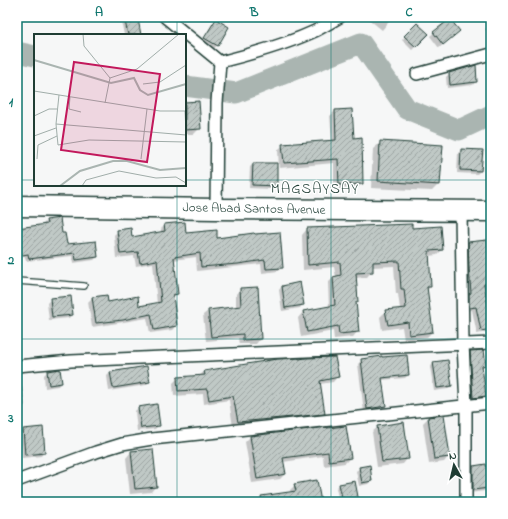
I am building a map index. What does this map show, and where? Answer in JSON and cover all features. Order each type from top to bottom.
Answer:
[{"type":"highway","name":"Jose Abad Santos Avenue","points":[[17,206],[491,211]]},
{"type":"street","points":[[165,17],[186,34]]},
{"type":"street","points":[[220,62],[255,53],[284,43],[315,31],[340,17]]},
{"type":"street","points":[[186,34],[220,62]]},
{"type":"street","points":[[417,74],[491,54]]},
{"type":"street","points":[[216,209],[217,103],[220,62]]},
{"type":"street","points":[[461,210],[463,344],[466,406],[466,502]]},
{"type":"street","points":[[17,366],[71,361],[491,342]]},
{"type":"street","points":[[17,481],[96,452],[122,444],[152,439],[491,403]]},
{"type":"lane","points":[[17,281],[84,286]]},
{"type":"building","points":[[138,19],[141,34],[128,34],[125,21]]},
{"type":"building","points":[[216,19],[229,27],[218,46],[204,38]]},
{"type":"building","points":[[450,19],[460,31],[443,45],[433,32]]},
{"type":"building","points":[[417,23],[429,34],[416,47],[404,36]]},
{"type":"building","points":[[476,65],[477,82],[450,85],[449,73]]},
{"type":"building","points":[[199,101],[201,129],[186,130],[186,102]]},
{"type":"building","points":[[352,109],[354,138],[362,137],[363,184],[339,185],[338,159],[284,163],[282,144],[336,140],[335,110]]},
{"type":"building","points":[[380,141],[443,145],[440,185],[378,181]]},
{"type":"building","points":[[461,149],[483,150],[481,171],[460,170]]},
{"type":"building","points":[[253,163],[277,163],[277,186],[252,185]]},
{"type":"building","points":[[60,218],[62,233],[65,233],[67,244],[96,241],[98,257],[76,260],[75,253],[29,259],[28,254],[17,256],[17,228],[47,224],[46,220]]},
{"type":"building","points":[[185,222],[186,233],[217,230],[217,238],[254,233],[280,232],[283,268],[266,269],[265,260],[201,267],[200,253],[174,257],[178,294],[173,295],[177,326],[154,330],[151,314],[123,320],[96,323],[92,297],[107,295],[108,302],[138,296],[139,306],[161,302],[157,260],[140,263],[138,252],[120,254],[117,230],[131,228],[132,237],[165,231],[164,224]]},
{"type":"building","points":[[412,224],[412,228],[441,226],[443,250],[429,251],[431,287],[427,287],[433,332],[409,335],[408,322],[388,325],[385,310],[406,308],[404,289],[401,289],[399,261],[373,262],[373,272],[356,273],[358,302],[356,302],[359,332],[339,334],[338,326],[307,332],[303,311],[335,305],[333,277],[341,275],[340,262],[308,265],[307,228]]},
{"type":"building","points":[[487,240],[490,264],[490,283],[484,284],[488,306],[491,305],[491,329],[481,331],[476,307],[469,307],[469,294],[471,293],[468,242]]},
{"type":"building","points":[[300,282],[304,305],[285,308],[282,286]]},
{"type":"building","points":[[258,287],[261,339],[243,340],[243,334],[211,337],[208,310],[241,306],[240,288]]},
{"type":"building","points":[[71,296],[73,315],[52,317],[50,298]]},
{"type":"building","points":[[484,350],[486,365],[482,366],[486,396],[473,398],[470,351]]},
{"type":"building","points":[[407,355],[409,375],[382,378],[386,406],[367,409],[361,359]]},
{"type":"building","points":[[335,357],[339,377],[320,381],[325,414],[238,422],[233,396],[209,400],[207,389],[178,391],[177,377],[205,375],[204,371],[277,359]]},
{"type":"building","points":[[448,360],[452,386],[437,388],[433,362]]},
{"type":"building","points":[[147,366],[150,382],[113,388],[110,372]]},
{"type":"building","points":[[60,369],[62,383],[49,385],[47,371]]},
{"type":"building","points":[[157,404],[160,426],[141,428],[138,407]]},
{"type":"building","points":[[444,415],[450,457],[434,459],[428,417]]},
{"type":"building","points":[[404,422],[409,459],[382,462],[377,426]]},
{"type":"building","points":[[346,426],[351,458],[329,461],[328,452],[283,458],[286,474],[257,479],[250,436]]},
{"type":"building","points":[[43,427],[45,453],[25,455],[23,429]]},
{"type":"building","points":[[153,449],[157,487],[135,489],[131,451]]},
{"type":"building","points":[[486,464],[489,488],[473,490],[473,466]]},
{"type":"building","points":[[370,465],[372,481],[362,483],[359,467]]},
{"type":"building","points":[[317,480],[321,502],[262,502],[261,496],[296,491],[294,484]]},
{"type":"building","points":[[355,481],[359,502],[343,502],[339,484]]},
{"type":"waterway","points":[[186,86],[236,93],[361,43],[407,109],[459,130],[491,115]]},
{"type":"waterway","points":[[17,52],[34,56]]},
{"type":"district","name":"MAGSAYSAY","points":[[315,189]]}]
